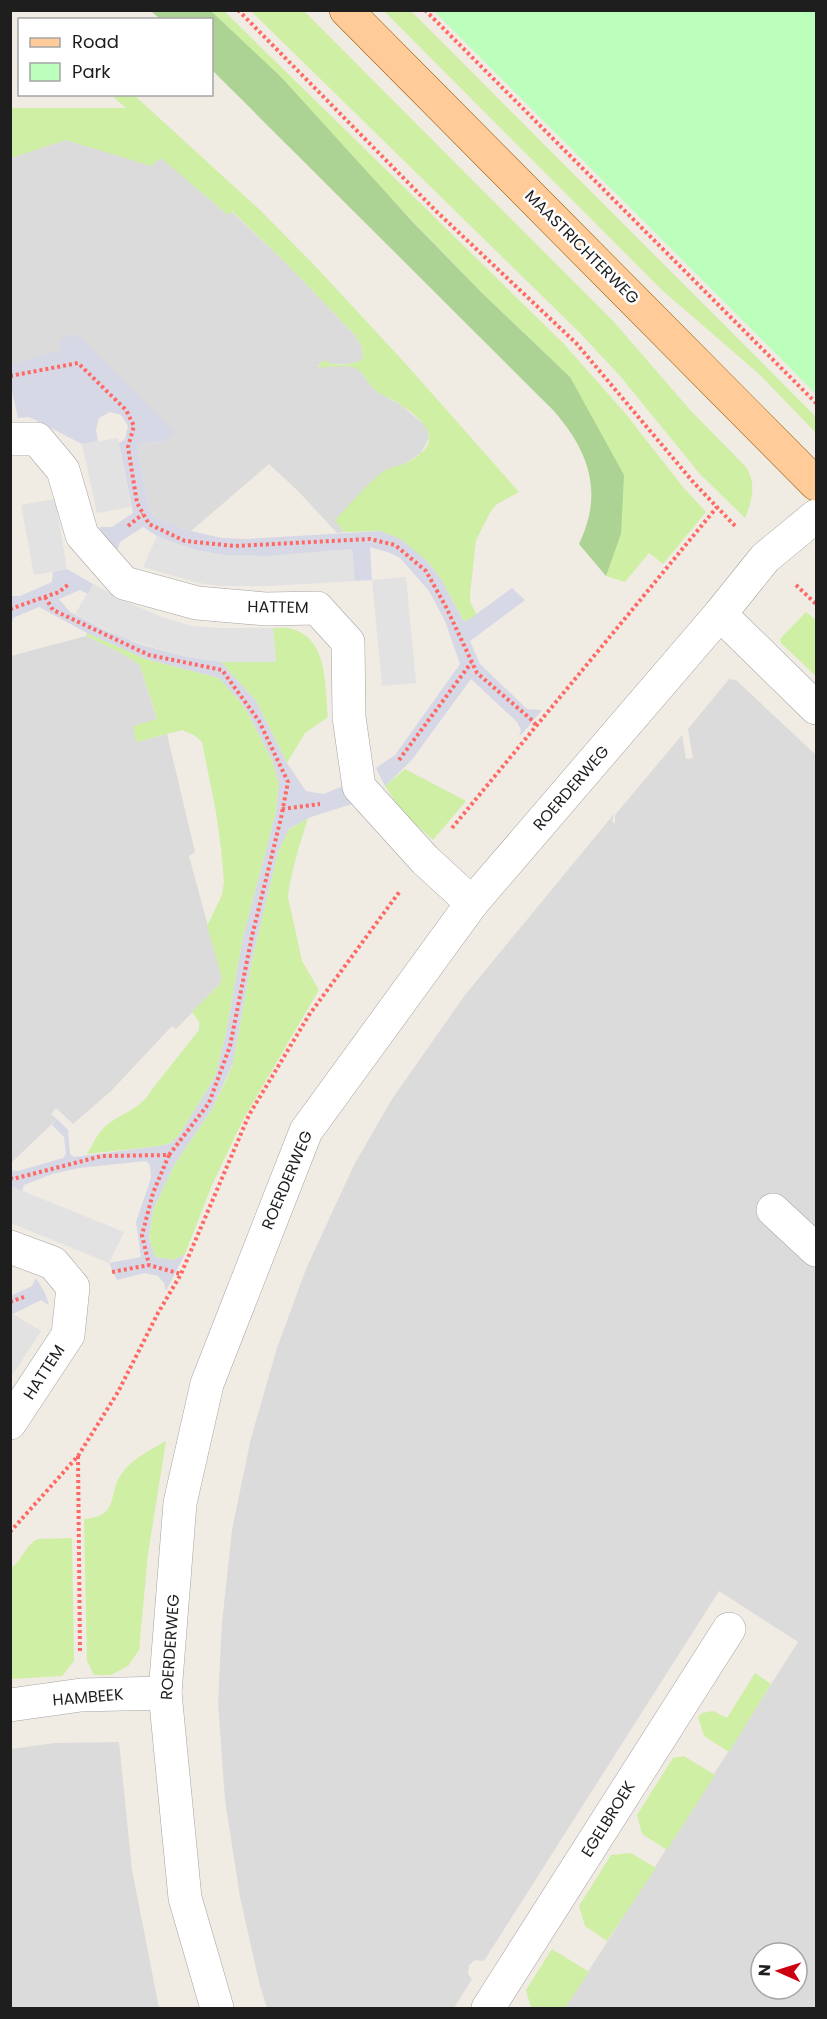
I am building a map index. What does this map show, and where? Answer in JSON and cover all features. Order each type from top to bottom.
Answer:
[{"type":"main road","name":"MAASTRICHTERWEG","points":[[346,10],[816,484]]},
{"type":"street","name":"HATTEM","points":[[10,439],[37,439],[63,470],[82,536],[124,583],[197,603],[266,609],[317,608],[348,642],[349,717],[359,787],[425,860],[472,903]]},
{"type":"street","name":"ROERDERWEG","points":[[217,2008],[185,1898],[165,1693],[180,1503],[207,1384],[306,1131],[472,903],[720,614],[765,558],[816,516]]},
{"type":"street","points":[[720,614],[816,708]]},
{"type":"street","points":[[773,1210],[816,1250]]},
{"type":"street","name":"HATTEM","points":[[10,1246],[53,1263],[73,1287],[68,1335],[10,1423]]},
{"type":"street","name":"EGELBROEK","points":[[488,2008],[729,1629]]},
{"type":"street","name":"HAMBEEK","points":[[10,1705],[81,1695],[165,1693]]},
{"type":"path","points":[[238,10],[435,211],[576,343],[694,483],[765,558],[816,604]]},
{"type":"path","points":[[424,10],[816,403]]},
{"type":"path","points":[[10,376],[78,363],[126,410],[134,426],[128,447],[137,503],[148,524],[185,541],[236,546],[370,539],[395,545],[426,571],[446,607],[477,674],[533,721],[537,727]]},
{"type":"path","points":[[45,597],[53,610],[149,655],[222,670],[259,721],[288,782],[252,936],[230,1046],[209,1102],[169,1155],[153,1193],[142,1234],[149,1265],[181,1274]]},
{"type":"path","points":[[10,1178],[102,1156],[169,1155]]},
{"type":"path","points":[[78,1456],[81,1695]]},
{"type":"shaded area","points":[[66,140],[151,165],[161,157],[228,215],[231,211],[285,262],[355,335],[362,346],[361,361],[350,364],[327,364],[323,361],[317,366],[357,368],[378,392],[401,405],[427,427],[429,438],[421,453],[406,463],[383,472],[336,520],[344,532],[337,533],[269,464],[191,531],[156,518],[149,509],[138,451],[143,443],[163,442],[78,354],[11,370],[10,158]]},
{"type":"shaded area","points":[[78,334],[174,432],[164,442],[143,443],[138,451],[149,509],[156,518],[191,531],[222,538],[246,539],[380,531],[401,539],[427,561],[441,579],[463,620],[467,621],[512,588],[525,600],[470,641],[480,664],[527,709],[542,710],[519,737],[521,730],[517,722],[471,679],[411,761],[385,786],[376,768],[395,755],[460,664],[445,621],[429,591],[400,558],[390,553],[370,547],[372,580],[355,581],[352,549],[267,556],[224,555],[196,550],[157,536],[143,527],[120,542],[116,553],[102,538],[100,527],[112,527],[133,513],[119,443],[125,439],[128,426],[121,415],[110,412],[99,418],[96,430],[98,441],[82,444],[29,417],[18,418],[11,387],[10,364],[61,350],[59,339]]},
{"type":"shaded area","points":[[118,438],[131,507],[97,513],[82,444]]},
{"type":"shaded area","points":[[55,499],[67,569],[34,575],[21,505]]},
{"type":"shaded area","points":[[157,536],[196,550],[224,555],[267,556],[352,549],[355,581],[269,586],[220,586],[199,583],[143,567]]},
{"type":"shaded area","points":[[67,569],[93,584],[88,594],[80,590],[59,599],[70,612],[139,644],[186,657],[221,662],[256,701],[287,763],[306,791],[324,794],[343,786],[352,804],[308,818],[289,829],[278,852],[251,964],[233,1063],[212,1109],[174,1165],[153,1210],[149,1238],[155,1257],[174,1260],[185,1254],[166,1291],[164,1283],[158,1276],[145,1273],[117,1280],[109,1263],[141,1257],[136,1222],[151,1178],[150,1165],[146,1161],[79,1168],[52,1174],[24,1185],[22,1191],[11,1186],[11,1170],[18,1171],[63,1158],[66,1154],[64,1137],[52,1125],[57,1119],[68,1130],[70,1154],[74,1157],[160,1146],[171,1143],[180,1134],[215,1077],[226,1034],[243,938],[276,812],[279,784],[273,762],[248,713],[219,678],[146,659],[87,633],[39,607],[13,618],[11,628],[11,596],[20,596],[52,582],[53,572]]},
{"type":"shaded area","points":[[406,577],[416,683],[382,686],[372,580]]},
{"type":"shaded area","points":[[93,584],[162,617],[192,626],[273,628],[276,662],[221,662],[186,657],[123,638],[75,614]]},
{"type":"shaded area","points":[[86,636],[140,665],[157,720],[136,742],[167,734],[195,852],[189,856],[222,978],[220,984],[176,1029],[172,1026],[111,1091],[73,1124],[56,1108],[51,1114],[57,1119],[11,1163],[11,656]]},
{"type":"shaded area","points":[[729,679],[736,680],[816,755],[816,2008],[565,2008],[798,1642],[719,1591],[484,1961],[475,1960],[469,1965],[468,1974],[472,1979],[454,2008],[267,2008],[240,1897],[225,1800],[218,1702],[222,1623],[232,1530],[251,1438],[277,1348],[306,1269],[354,1165],[392,1099],[465,995],[614,814],[612,821],[615,824],[615,815],[682,735],[686,759],[693,758],[688,729]]},
{"type":"shaded area","points":[[10,1186],[124,1232],[109,1263],[11,1223]]},
{"type":"shaded area","points":[[36,1278],[49,1305],[41,1300],[11,1315],[11,1296],[32,1286]]},
{"type":"shaded area","points":[[11,1313],[41,1331],[11,1377],[10,1315]]},
{"type":"shaded area","points":[[119,1742],[132,1870],[159,2008],[11,2008],[11,1749],[55,1743]]},
{"type":"green space","points":[[151,11],[211,11],[282,78],[411,220],[481,292],[570,377],[624,475],[621,534],[606,576],[579,544],[591,507],[589,473],[576,441],[553,410],[213,71],[213,18],[159,18]]},
{"type":"green space","points":[[211,11],[224,11],[563,343],[625,413],[683,487],[706,512],[663,564],[649,553],[625,582],[606,576],[621,534],[570,377],[481,292]]},
{"type":"green space","points":[[251,11],[304,11],[614,322],[691,411],[746,467],[751,480],[752,492],[745,518],[700,474],[621,377],[579,332]]},
{"type":"green space","points":[[384,11],[411,11],[816,417],[816,433],[760,375],[662,290]]},
{"type":"green space","points":[[434,11],[816,11],[816,394]]},
{"type":"green space","points":[[112,96],[135,96],[261,211],[405,363],[519,492],[497,504],[476,540],[470,602],[477,615],[467,621],[463,620],[441,579],[427,561],[380,531],[344,532],[335,520],[379,475],[419,455],[427,447],[428,430],[415,415],[374,389],[356,368],[317,367],[324,360],[338,365],[360,361],[363,358],[362,346],[355,335],[285,262],[232,211],[228,215],[161,158],[151,166],[66,140],[11,158],[10,108],[126,108]]},
{"type":"green space","points":[[806,612],[816,620],[816,676],[781,643],[780,639]]},
{"type":"green space","points":[[273,628],[292,629],[304,634],[319,654],[325,679],[328,717],[305,733],[287,763],[256,701],[221,662],[276,662]]},
{"type":"green space","points":[[87,633],[146,659],[219,678],[248,713],[273,762],[279,784],[276,812],[243,938],[226,1034],[215,1077],[180,1134],[171,1143],[87,1154],[98,1135],[108,1124],[147,1097],[199,1030],[199,1022],[192,1012],[220,984],[222,978],[207,926],[222,895],[224,881],[216,812],[202,742],[194,735],[182,730],[136,742],[133,726],[157,719],[140,665],[86,636]]},
{"type":"green space","points":[[405,769],[466,801],[433,840],[403,813],[385,786]]},
{"type":"green space","points":[[308,818],[298,850],[288,897],[302,961],[319,990],[244,1118],[212,1185],[185,1254],[174,1260],[155,1257],[149,1238],[153,1210],[174,1165],[212,1109],[233,1063],[251,964],[278,852],[288,830]]},
{"type":"green space","points":[[166,1441],[148,1554],[139,1650],[128,1666],[111,1675],[94,1675],[87,1661],[84,1519],[103,1513],[111,1502],[118,1479],[127,1467]]},
{"type":"green space","points":[[72,1538],[74,1661],[62,1676],[11,1679],[11,1568],[37,1539]]},
{"type":"green space","points":[[755,1673],[771,1684],[729,1752],[704,1736],[698,1717],[702,1713],[713,1711],[727,1718]]},
{"type":"green space","points":[[684,1756],[715,1775],[667,1850],[642,1834],[637,1815],[673,1758]]},
{"type":"green space","points":[[631,1853],[656,1868],[607,1941],[585,1926],[579,1906],[611,1855]]},
{"type":"green space","points":[[552,1949],[589,1972],[565,2008],[531,2008],[526,1990]]}]
